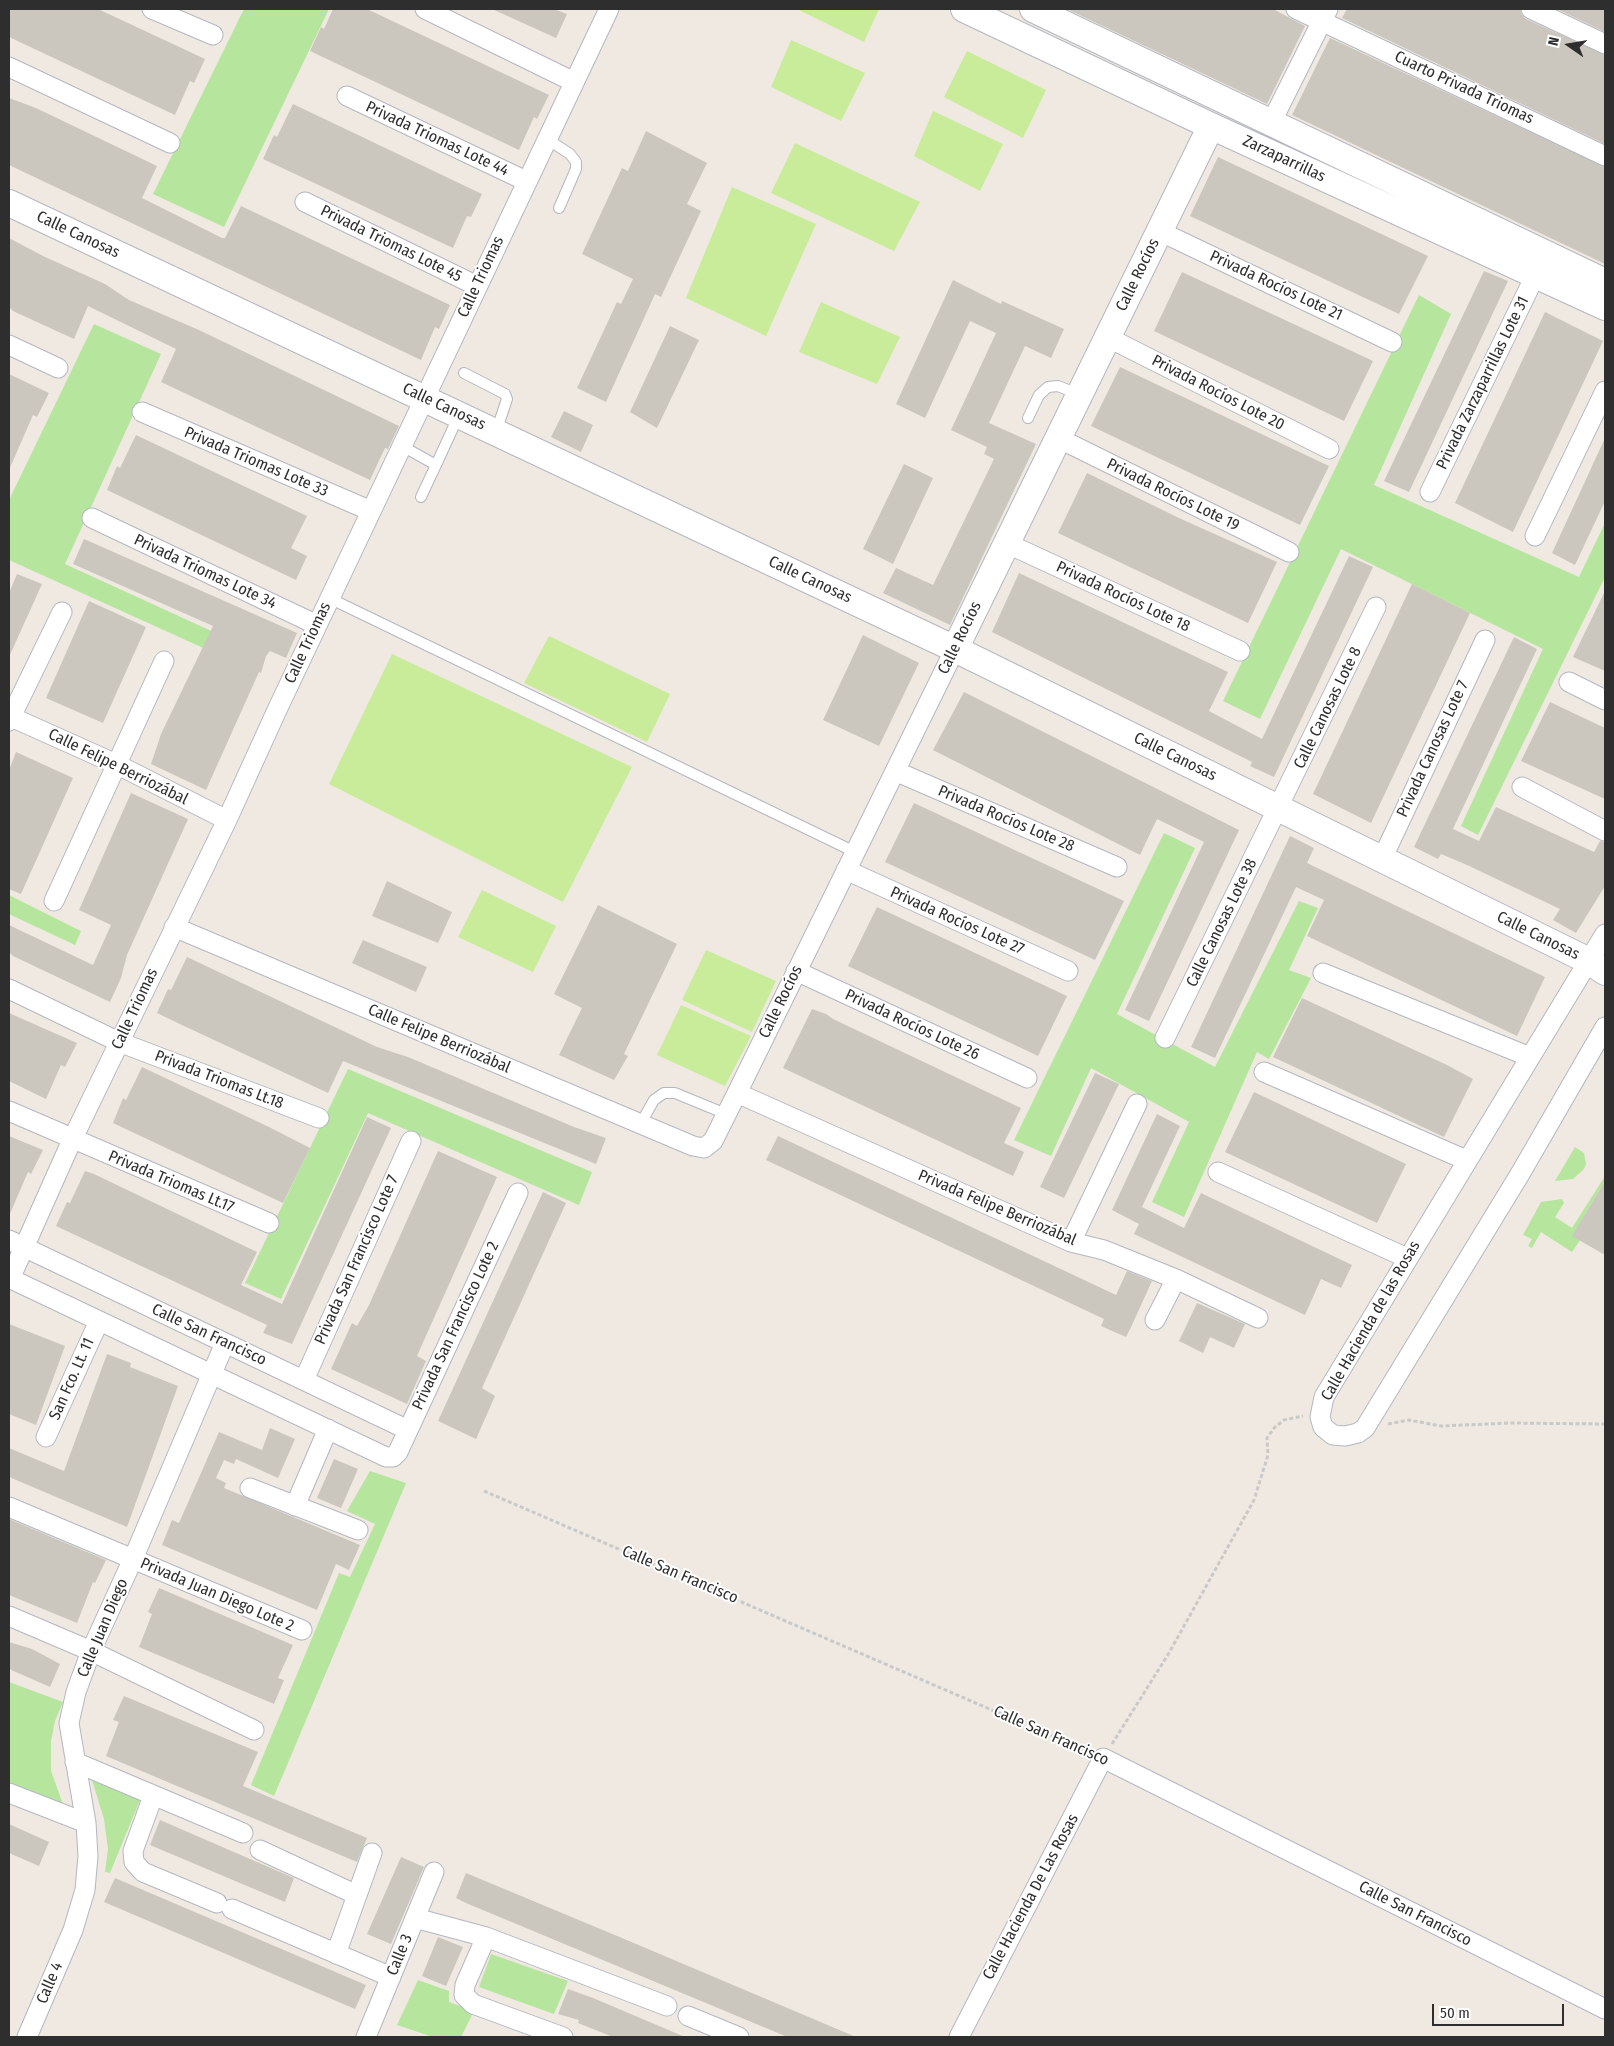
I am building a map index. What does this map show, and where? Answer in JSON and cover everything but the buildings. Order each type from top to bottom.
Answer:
[{"type":"street","points":[[152,9],[213,35]]},
{"type":"street","points":[[426,9],[574,82]]},
{"type":"street","name":"Calle Triomas","points":[[9,1279],[16,1244],[72,1140],[227,820],[526,181],[609,9]]},
{"type":"street","name":"Zarzaparrillas","points":[[964,9],[1211,126],[1605,307]]},
{"type":"street","name":"Zarzaparrillas","points":[[1033,9],[1272,121],[1605,282]]},
{"type":"street","name":"Cuarto Privada Triomas","points":[[1296,9],[1325,15],[1605,156]]},
{"type":"street","points":[[1531,9],[1605,44]]},
{"type":"street","points":[[1272,121],[1325,15]]},
{"type":"street","points":[[9,66],[170,143]]},
{"type":"street","name":"Privada Triomas Lote 44","points":[[347,96],[526,181]]},
{"type":"street","name":"Calle Rocíos","points":[[704,1148],[713,1141],[737,1093],[1211,126]]},
{"type":"street","name":"Privada Triomas Lote 45","points":[[305,202],[478,286]]},
{"type":"street","name":"Calle Canosas","points":[[9,203],[954,649],[1597,966]]},
{"type":"street","name":"Privada Rocíos Lote 21","points":[[1159,231],[1392,342]]},
{"type":"street","name":"Privada Zarzaparrillas Lote 31","points":[[1430,492],[1536,274]]},
{"type":"street","name":"Privada Rocíos Lote 20","points":[[1108,337],[1329,449]]},
{"type":"street","points":[[9,345],[58,368]]},
{"type":"street","points":[[1535,536],[1605,391]]},
{"type":"street","name":"Privada Triomas Lote 33","points":[[142,412],[371,511]]},
{"type":"street","name":"Privada Rocíos Lote 19","points":[[1058,438],[1289,552]]},
{"type":"street","name":"Privada Triomas Lote 34","points":[[92,518],[317,625]]},
{"type":"street","name":"Privada Rocíos Lote 18","points":[[1006,543],[1240,651]]},
{"type":"street","name":"Calle Canosas Lote 8","points":[[1279,808],[1376,607]]},
{"type":"street","points":[[9,718],[62,612]]},
{"type":"street","name":"Privada Canosas Lote 7","points":[[1382,859],[1485,640]]},
{"type":"street","points":[[54,901],[164,661]]},
{"type":"street","points":[[1569,682],[1605,700]]},
{"type":"street","name":"Calle Felipe Berriozábal","points":[[9,718],[116,764],[227,820]]},
{"type":"street","name":"Privada Rocíos Lote 28","points":[[895,771],[1117,867]]},
{"type":"street","points":[[1522,787],[1605,831]]},
{"type":"street","name":"Calle Canosas Lote 38","points":[[1165,1038],[1279,808]]},
{"type":"street","name":"Privada Rocíos Lote 27","points":[[846,870],[1068,971]]},
{"type":"street","name":"Calle Felipe Berriozábal","points":[[174,927],[693,1146],[704,1148]]},
{"type":"street","name":"Calle Hacienda de las Rosas","points":[[1365,1428],[1358,1433],[1345,1436],[1333,1435],[1323,1427],[1320,1416],[1324,1397],[1530,1057],[1597,966],[1605,934]]},
{"type":"street","name":"Privada Rocíos Lote 26","points":[[796,971],[1027,1078]]},
{"type":"street","points":[[1322,973],[1530,1057]]},
{"type":"street","name":"Privada Triomas Lt.18","points":[[9,989],[119,1042],[319,1118]]},
{"type":"street","points":[[1365,1428],[1520,1174],[1605,1027]]},
{"type":"street","points":[[1264,1072],[1466,1160]]},
{"type":"street","name":"Privada Felipe Berriozábal","points":[[737,1093],[1071,1242],[1104,1250],[1176,1280],[1258,1318]]},
{"type":"street","points":[[1071,1242],[1137,1104]]},
{"type":"street","name":"Privada Triomas Lt.17","points":[[9,1111],[72,1140],[270,1224]]},
{"type":"street","name":"Privada San Francisco Lote 7","points":[[304,1380],[411,1141]]},
{"type":"street","points":[[1218,1172],[1407,1258]]},
{"type":"street","name":"Privada San Francisco Lote 2","points":[[328,1429],[386,1457],[393,1457],[398,1452],[518,1192]]},
{"type":"street","name":"Calle San Francisco","points":[[16,1244],[408,1430]]},
{"type":"street","points":[[9,1279],[328,1429],[295,1506]]},
{"type":"street","points":[[1155,1320],[1176,1280]]},
{"type":"street","name":"San Fco. Lt. 11","points":[[46,1437],[99,1321]]},
{"type":"street","name":"Calle Juan Diego","points":[[73,1930],[85,1890],[88,1856],[86,1823],[69,1723],[76,1692],[91,1651],[133,1559],[210,1374],[225,1343]]},
{"type":"street","points":[[250,1488],[358,1530]]},
{"type":"street","name":"Privada Juan Diego Lote 2","points":[[9,1507],[302,1630]]},
{"type":"street","points":[[9,1616],[91,1651],[254,1730]]},
{"type":"street","name":"Calle San Francisco","points":[[1104,1758],[1605,2009]]},
{"type":"street","name":"Calle Hacienda De Las Rosas","points":[[959,2037],[1104,1758]]},
{"type":"street","points":[[75,1762],[243,1833]]},
{"type":"street","points":[[9,1793],[86,1823]]},
{"type":"street","points":[[153,1796],[133,1851],[134,1862],[143,1872],[390,1977]]},
{"type":"street","points":[[260,1850],[357,1895]]},
{"type":"street","points":[[336,1954],[372,1853]]},
{"type":"street","name":"Calle 3","points":[[366,2037],[434,1872]]},
{"type":"street","points":[[415,1918],[486,1937],[667,2006]]},
{"type":"street","name":"Calle 4","points":[[27,2037],[73,1930]]},
{"type":"street","points":[[486,1937],[465,1985],[464,1995],[473,2004],[563,2037]]},
{"type":"street","points":[[688,2016],[738,2037]]},
{"type":"lane","points":[[547,139],[570,154],[576,162],[576,169],[559,208]]},
{"type":"lane","points":[[464,373],[505,394],[507,399],[496,432]]},
{"type":"lane","points":[[1028,418],[1039,395],[1048,387],[1058,386],[1079,394]]},
{"type":"lane","points":[[421,497],[460,415]]},
{"type":"lane","points":[[402,446],[436,465]]},
{"type":"lane","points":[[330,598],[855,852]]},
{"type":"lane","points":[[641,1124],[654,1100],[664,1093],[675,1093],[726,1114]]},
{"type":"path","points":[[1104,1758],[1169,1653],[1254,1500],[1268,1455],[1267,1438],[1274,1428],[1284,1420],[1296,1416],[1320,1416]]},
{"type":"path","points":[[1365,1428],[1410,1420],[1441,1426],[1510,1423],[1605,1424]]},
{"type":"path","name":"Calle San Francisco","points":[[484,1491],[1104,1758]]},
{"type":"green space","points":[[244,9],[329,9],[224,227],[153,194]]},
{"type":"green space","points":[[797,9],[879,9],[864,42]]},
{"type":"green space","points":[[791,40],[865,73],[841,121],[771,87]]},
{"type":"green space","points":[[967,51],[1046,90],[1023,138],[944,97]]},
{"type":"green space","points":[[933,111],[1003,144],[980,191],[914,156]]},
{"type":"green space","points":[[795,143],[920,202],[894,251],[771,193]]},
{"type":"green space","points":[[732,187],[816,224],[766,336],[686,298]]},
{"type":"green space","points":[[1419,295],[1451,314],[1374,485],[1579,577],[1605,523],[1605,577],[1478,835],[1461,826],[1543,649],[1341,549],[1260,719],[1223,701]]},
{"type":"green space","points":[[821,302],[900,337],[877,384],[799,352]]},
{"type":"green space","points":[[94,324],[161,354],[65,564],[231,640],[221,656],[9,560],[9,500]]},
{"type":"green space","points":[[549,636],[670,694],[647,742],[524,683]]},
{"type":"green space","points":[[392,654],[632,767],[563,902],[329,784]]},
{"type":"green space","points":[[1164,833],[1195,848],[1117,1014],[1215,1067],[1299,901],[1318,908],[1289,970],[1311,978],[1269,1059],[1257,1052],[1184,1217],[1152,1202],[1189,1122],[1091,1068],[1051,1156],[1014,1140]]},
{"type":"green space","points":[[482,890],[556,926],[533,972],[458,937]]},
{"type":"green space","points":[[9,895],[81,931],[75,945],[9,914]]},
{"type":"green space","points":[[706,950],[776,981],[752,1032],[682,1000]]},
{"type":"green space","points":[[681,1005],[751,1036],[725,1086],[657,1055]]},
{"type":"green space","points":[[348,1069],[592,1172],[579,1205],[368,1113],[281,1299],[245,1283]]},
{"type":"green space","points":[[1575,1147],[1584,1153],[1586,1164],[1584,1169],[1573,1179],[1555,1181]]},
{"type":"green space","points":[[1605,1176],[1605,1181],[1573,1235],[1580,1240],[1572,1252],[1541,1232],[1532,1248],[1528,1246],[1532,1239],[1523,1235],[1541,1202],[1562,1199],[1564,1203],[1555,1217],[1572,1228]]},
{"type":"green space","points":[[370,1471],[406,1483],[274,1796],[251,1785],[339,1573],[350,1577],[375,1524],[347,1511]]},
{"type":"green space","points":[[9,1682],[63,1702],[55,1721],[51,1741],[51,1771],[64,1807],[9,1785]]},
{"type":"green space","points":[[91,1777],[140,1800],[110,1873],[105,1872],[108,1849],[104,1819]]},
{"type":"green space","points":[[491,1954],[568,1981],[554,2014],[479,1987]]},
{"type":"green space","points":[[418,1980],[449,1991],[449,2002],[474,2011],[461,2037],[433,2037],[397,2025]]}]
